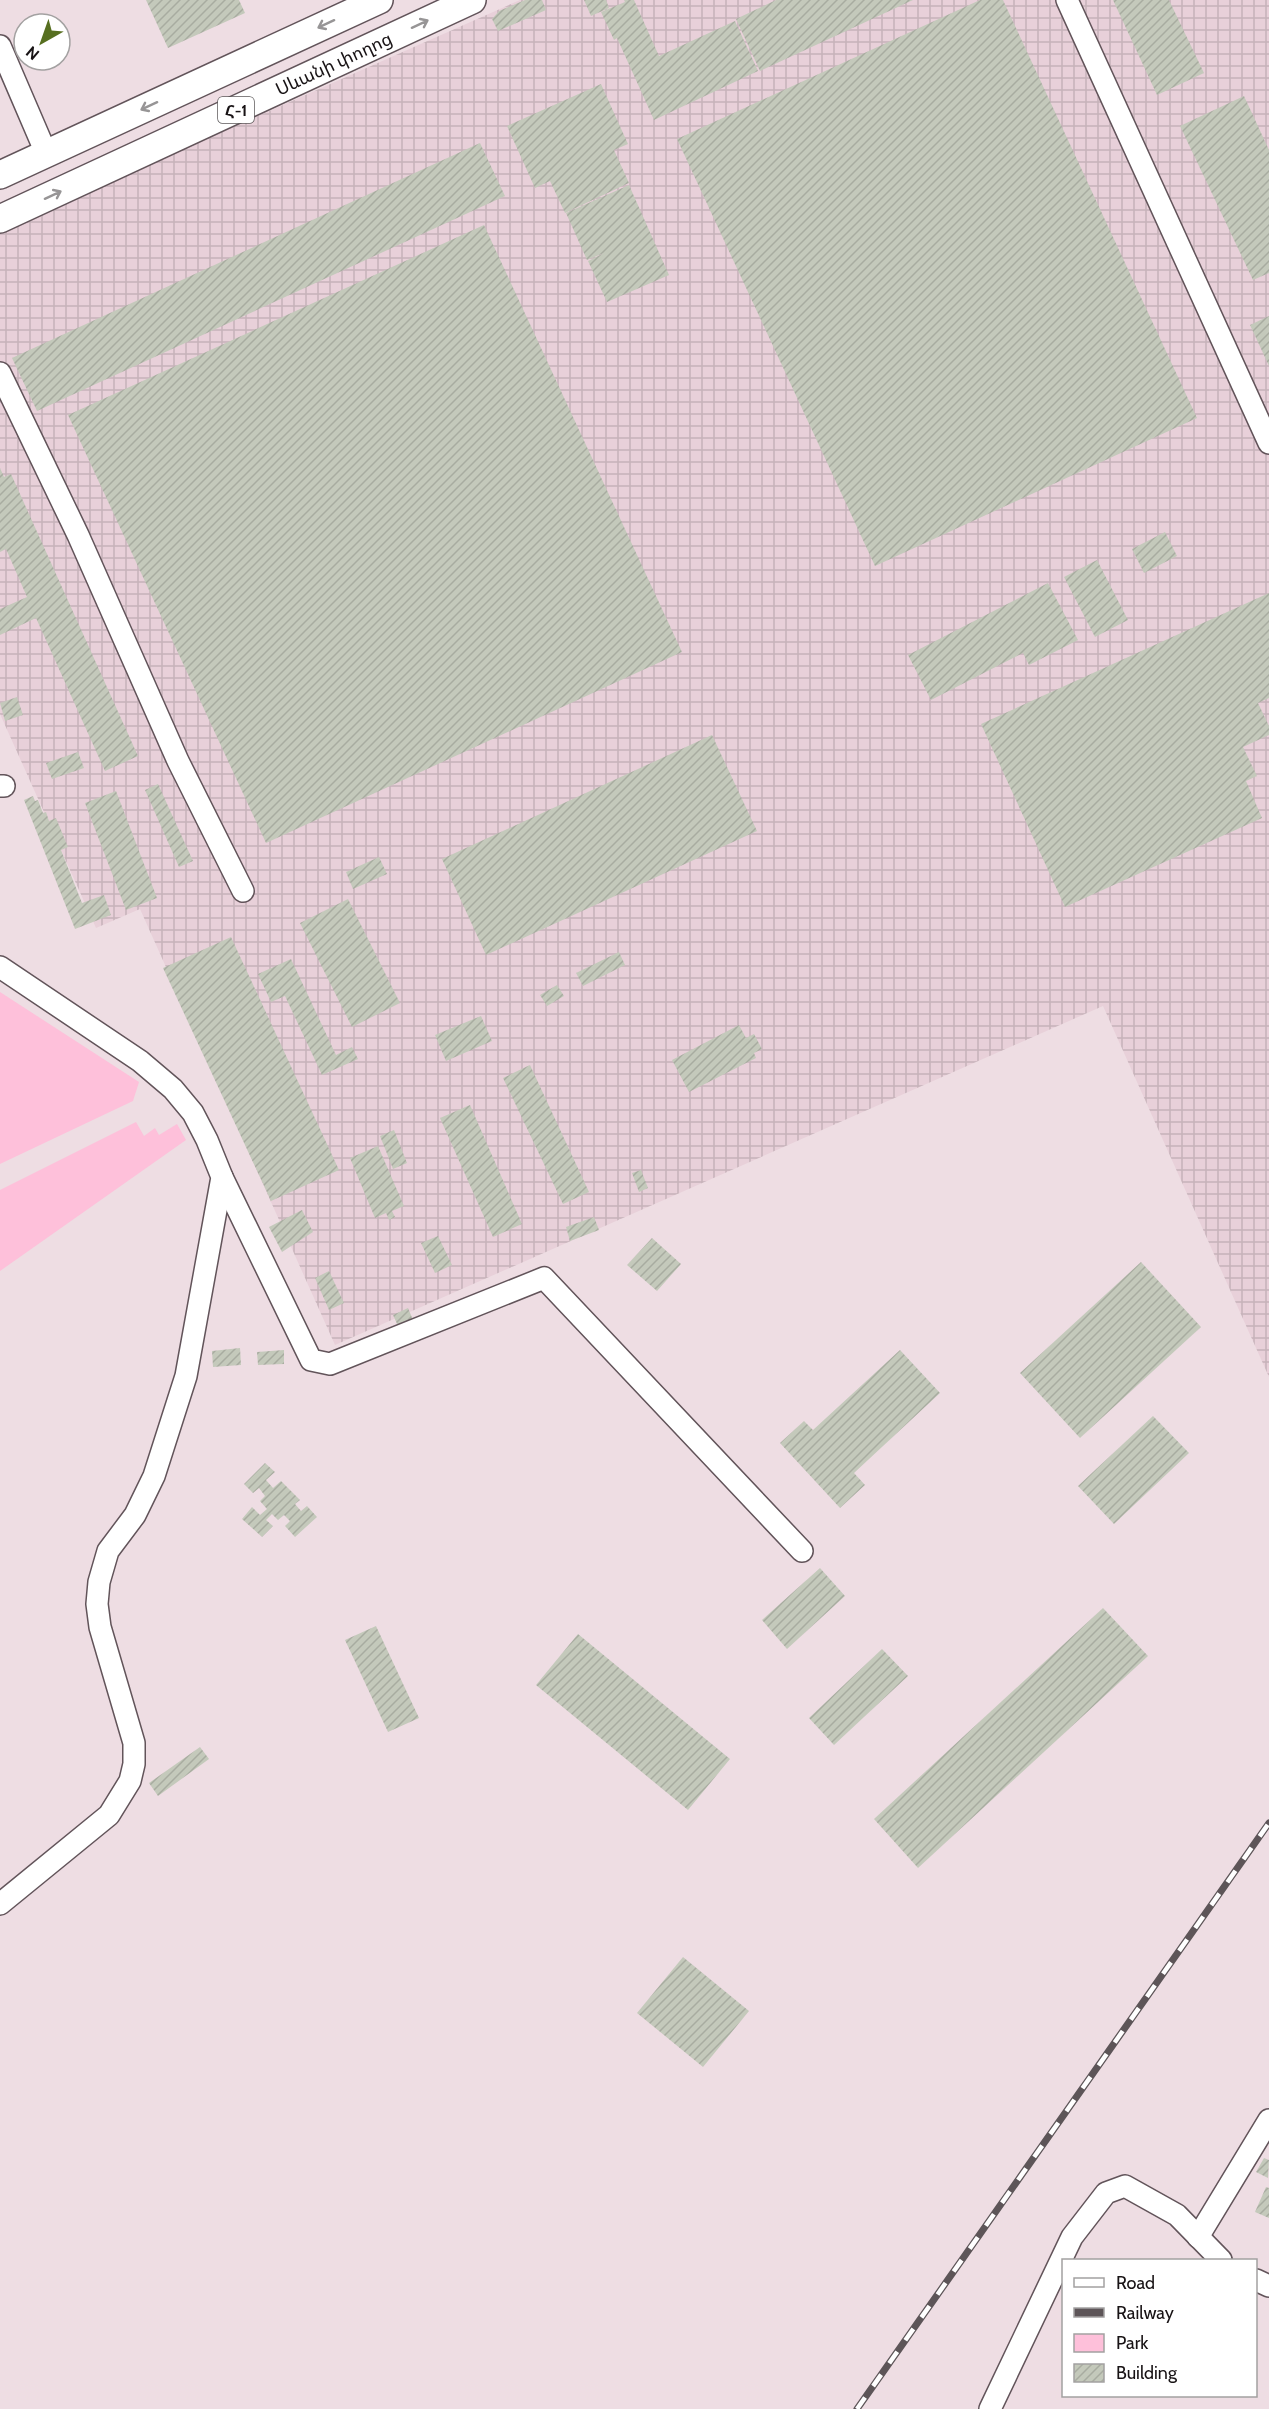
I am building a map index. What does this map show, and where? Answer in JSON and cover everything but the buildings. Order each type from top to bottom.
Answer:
[{"type":"main road","name":"Հ-1","points":[[0,175],[379,0]]},
{"type":"main road","name":"Սևանի փողոց","points":[[0,219],[461,2]]},
{"type":"street","points":[[1067,0],[1269,443]]},
{"type":"street","points":[[0,46],[45,153]]},
{"type":"street","points":[[0,373],[78,535],[178,761],[243,891]]},
{"type":"street","points":[[0,967],[140,1061],[173,1089],[193,1113],[311,1360],[330,1364],[544,1278],[802,1551]]},
{"type":"street","points":[[0,1904],[109,1815],[130,1781],[134,1764],[134,1743],[100,1627],[97,1604],[99,1582],[108,1551],[135,1515],[154,1476],[186,1376],[222,1177]]},
{"type":"street","points":[[1198,2237],[1269,2120]]},
{"type":"street","points":[[990,2409],[1072,2237],[1106,2193],[1125,2186],[1177,2215],[1220,2259]]},
{"type":"shaded area","points":[[520,0],[1269,0],[1269,1377],[1103,1006],[335,1345],[140,909],[96,928],[0,714],[0,230]]},
{"type":"green space","points":[[0,992],[139,1082],[133,1101],[0,1164]]},
{"type":"green space","points":[[136,1122],[144,1136],[155,1128],[159,1135],[177,1124],[186,1140],[0,1271],[0,1190]]},
{"type":"railway","points":[[857,2409],[1269,1823]]}]
